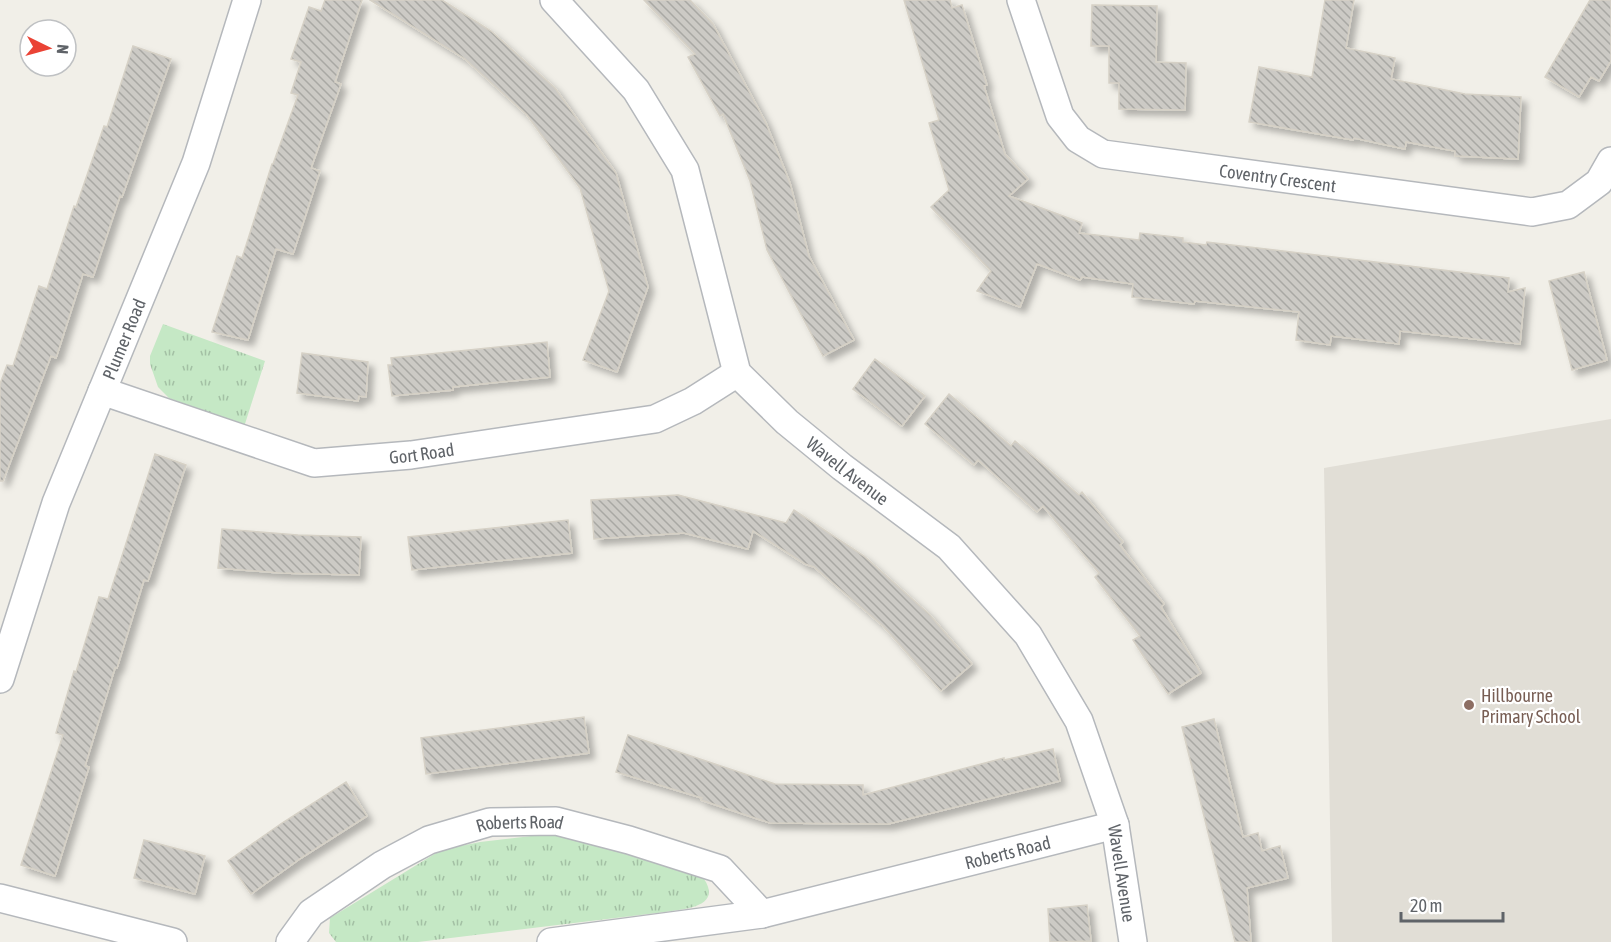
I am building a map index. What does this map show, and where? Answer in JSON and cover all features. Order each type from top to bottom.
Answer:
[{"type":"street","name":"Plumer Road","points":[[0,679],[56,503],[195,163],[247,0]]},
{"type":"street","points":[[554,0],[636,90],[685,170],[737,373]]},
{"type":"street","name":"Coventry Crescent","points":[[1021,0],[1060,116],[1078,139],[1103,154],[1532,213],[1568,205],[1599,182],[1611,161]]},
{"type":"street","name":"Gort Road","points":[[102,391],[314,463],[411,454],[655,419],[693,401],[737,373]]},
{"type":"street","name":"Wavell Avenue","points":[[737,373],[787,422],[842,467],[950,547],[1028,635],[1079,721],[1115,825],[1134,942]]},
{"type":"street","name":"Roberts Road","points":[[290,942],[311,913],[382,865],[429,840],[490,822],[556,821],[629,840],[720,869],[762,914]]},
{"type":"street","name":"Roberts Road","points":[[551,942],[762,914],[1115,825]]},
{"type":"street","points":[[0,898],[173,942]]},
{"type":"shaded area","name":"Hillbourne Primary School","points":[[1611,419],[1611,942],[1332,942],[1324,468]]},
{"type":"green space","points":[[163,324],[265,361],[244,427],[169,398],[158,387],[150,364],[150,356]]},
{"type":"green space","points":[[556,833],[598,842],[702,876],[708,886],[709,894],[700,904],[682,909],[418,942],[336,942],[329,933],[330,918],[441,850],[480,842]]},
{"type":"building","points":[[325,0],[362,0],[335,82],[341,84],[311,168],[320,171],[293,254],[276,249],[248,340],[212,332],[237,256],[242,258],[272,164],[298,95],[291,93],[301,62],[291,59],[309,7],[321,11]]},
{"type":"building","points":[[370,0],[442,0],[491,31],[555,88],[616,173],[648,287],[617,372],[583,360],[609,291],[580,188],[527,115],[465,59]]},
{"type":"building","points":[[644,0],[690,0],[713,24],[766,123],[790,183],[809,256],[854,340],[823,356],[767,250],[750,181],[723,114],[720,116],[688,57],[695,54]]},
{"type":"building","points":[[904,0],[950,0],[952,8],[962,5],[987,85],[984,86],[1005,154],[1028,179],[1009,196],[1082,223],[1079,233],[1139,240],[1140,233],[1183,238],[1183,242],[1206,245],[1207,242],[1509,278],[1508,292],[1525,288],[1520,344],[1400,331],[1399,344],[1331,336],[1330,345],[1296,340],[1299,312],[1132,297],[1133,284],[1082,277],[1080,280],[1037,264],[1020,307],[977,291],[991,271],[931,207],[949,190],[929,123],[939,120]]},
{"type":"building","points":[[1325,0],[1354,0],[1346,48],[1395,58],[1391,79],[1465,94],[1521,97],[1518,159],[1455,156],[1455,151],[1406,142],[1405,149],[1354,138],[1353,140],[1249,122],[1259,67],[1312,77]]},
{"type":"building","points":[[1590,0],[1611,0],[1611,61],[1599,81],[1591,77],[1579,97],[1545,77]]},
{"type":"building","points":[[1092,5],[1157,6],[1156,62],[1186,63],[1185,110],[1119,109],[1119,83],[1109,83],[1109,46],[1091,46]]},
{"type":"building","points":[[133,46],[171,59],[122,197],[120,196],[93,277],[83,274],[56,358],[51,356],[3,481],[0,481],[0,384],[7,365],[13,366],[39,286],[47,289],[74,206],[76,207],[104,126],[107,127]]},
{"type":"building","points":[[1584,272],[1607,360],[1572,370],[1549,281]]},
{"type":"building","points":[[547,342],[550,377],[392,396],[388,365],[392,365],[391,358]]},
{"type":"building","points":[[302,353],[368,362],[366,397],[359,396],[358,401],[297,393]]},
{"type":"building","points":[[875,359],[925,396],[902,426],[853,389]]},
{"type":"building","points":[[949,394],[1011,446],[1015,441],[1079,495],[1082,492],[1123,542],[1120,545],[1164,604],[1161,607],[1201,673],[1168,694],[1133,640],[1140,636],[1095,577],[1099,573],[1043,506],[1037,512],[978,460],[974,465],[925,424]]},
{"type":"building","points":[[155,454],[186,465],[148,581],[144,580],[117,668],[115,668],[85,766],[89,767],[55,876],[21,865],[63,735],[56,733],[74,671],[76,672],[99,597],[108,599]]},
{"type":"building","points":[[678,495],[786,523],[794,510],[864,556],[929,614],[972,664],[941,691],[883,626],[814,567],[805,564],[753,531],[748,549],[684,533],[594,539],[591,500]]},
{"type":"building","points":[[568,520],[572,553],[412,570],[408,537]]},
{"type":"building","points":[[222,529],[361,537],[359,575],[280,573],[218,568]]},
{"type":"building","points":[[584,717],[589,753],[426,774],[421,738]]},
{"type":"building","points":[[1214,719],[1243,837],[1258,833],[1262,851],[1280,846],[1288,878],[1247,888],[1251,942],[1235,942],[1182,727]]},
{"type":"building","points":[[628,735],[775,784],[863,785],[863,795],[1004,758],[1004,760],[1053,749],[1060,781],[888,824],[770,823],[701,800],[702,798],[616,772]]},
{"type":"building","points":[[346,782],[367,816],[301,858],[251,894],[228,861]]},
{"type":"building","points":[[144,840],[205,856],[195,894],[134,878]]},
{"type":"building","points":[[1087,905],[1091,941],[1050,942],[1048,909]]},
{"type":"place","name":"Hillbourne Primary School","points":[[1469,705]]}]
